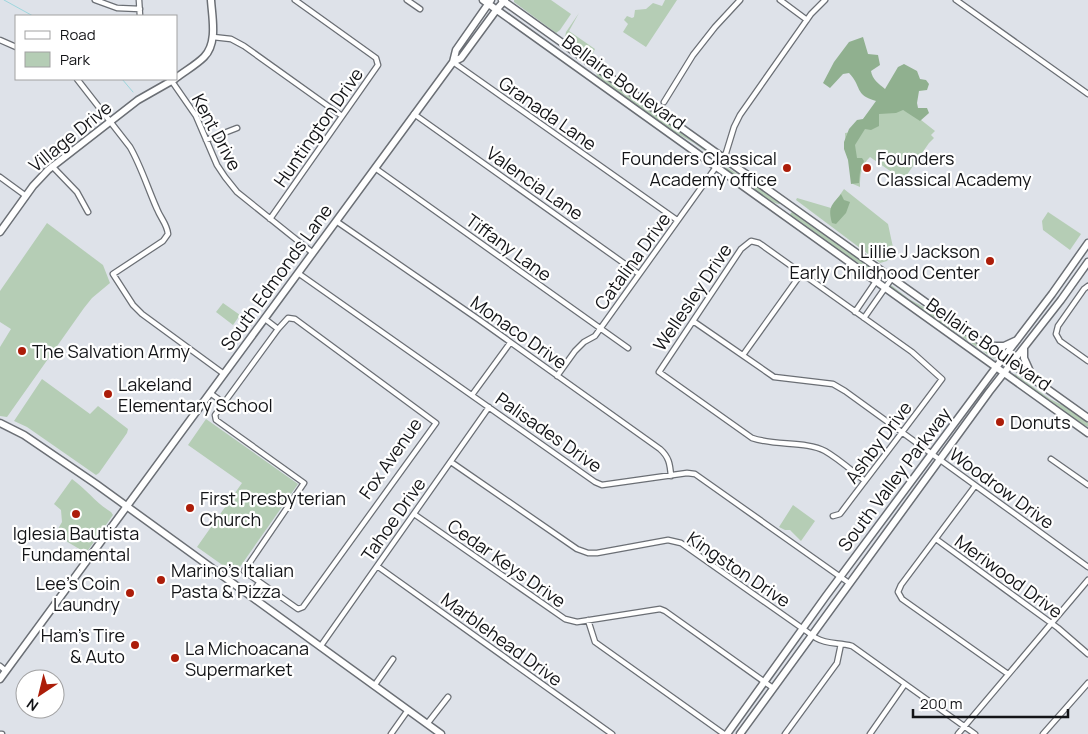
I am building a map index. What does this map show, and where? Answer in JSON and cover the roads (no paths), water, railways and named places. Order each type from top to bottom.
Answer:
[{"type":"main road","points":[[211,0],[213,37]]},
{"type":"main road","name":"South Edmonds Lane","points":[[453,62],[461,58],[504,0]]},
{"type":"main road","name":"Bellaire Boulevard","points":[[504,0],[1088,418]]},
{"type":"main road","name":"South Edmonds Lane","points":[[0,680],[453,62],[456,50],[487,1]]},
{"type":"main road","name":"Bellaire Boulevard","points":[[487,1],[780,214],[1088,433]]},
{"type":"main road","name":"Village Drive","points":[[178,75],[205,56],[213,37]]},
{"type":"main road","points":[[586,73],[593,64]]},
{"type":"main road","name":"Village Drive","points":[[0,232],[38,180],[52,166],[138,100],[171,80]]},
{"type":"main road","points":[[780,214],[788,203]]},
{"type":"main road","name":"South Valley Parkway","points":[[725,734],[1088,243]]},
{"type":"main road","name":"South Valley Parkway","points":[[740,734],[849,583],[1088,262]]},
{"type":"main road","points":[[986,346],[1004,346],[1018,340]]},
{"type":"main road","points":[[1024,348],[1024,358],[1033,380]]},
{"type":"main road","points":[[0,423],[24,434],[441,734]]},
{"type":"street","points":[[95,0],[117,8],[140,9]]},
{"type":"street","points":[[139,0],[140,15]]},
{"type":"street","name":"Huntington Drive","points":[[270,220],[378,65],[376,58],[295,0]]},
{"type":"street","points":[[407,0],[420,9]]},
{"type":"street","points":[[664,102],[694,55],[715,27],[740,0]]},
{"type":"street","points":[[780,0],[807,20]]},
{"type":"street","name":"Catalina Drive","points":[[557,376],[575,351],[584,342],[595,336],[716,167],[723,156],[740,114],[807,20],[825,0]]},
{"type":"street","points":[[956,0],[1086,93],[1088,87]]},
{"type":"street","points":[[213,37],[231,38],[342,116]]},
{"type":"street","points":[[0,40],[15,48]]},
{"type":"street","name":"Granada Lane","points":[[453,62],[677,220]]},
{"type":"street","points":[[79,80],[135,155],[158,212],[167,226],[168,234],[163,241],[113,274],[129,299],[142,314],[224,374]]},
{"type":"street","name":"Kent Drive","points":[[174,80],[196,116],[217,164],[237,192],[313,253]]},
{"type":"street","name":"Valencia Lane","points":[[414,114],[639,274]]},
{"type":"street","points":[[206,140],[237,128]]},
{"type":"street","points":[[52,166],[77,192],[88,212]]},
{"type":"street","name":"Tiffany Lane","points":[[375,168],[628,348]]},
{"type":"street","points":[[0,177],[26,196]]},
{"type":"street","name":"Monaco Drive","points":[[336,221],[510,342],[666,455],[670,464],[671,476]]},
{"type":"street","name":"Wellesley Drive","points":[[801,274],[759,243],[751,240],[741,248],[659,372],[752,438],[765,442],[806,446],[824,450],[866,481]]},
{"type":"street","points":[[855,312],[883,271]]},
{"type":"street","name":"Palisades Drive","points":[[298,273],[583,474],[602,485],[687,473],[694,474],[849,583]]},
{"type":"street","points":[[742,355],[801,274],[864,318],[892,278]]},
{"type":"street","points":[[1088,286],[1058,326],[1056,334],[1060,341],[1088,361]]},
{"type":"street","name":"Fox Avenue","points":[[288,318],[295,319],[436,423],[303,607],[298,609],[244,570],[304,483],[216,420],[216,415],[224,403],[288,318]]},
{"type":"street","name":"Ashby Drive","points":[[833,516],[840,514],[942,379],[912,352],[864,318]]},
{"type":"street","points":[[265,319],[278,329]]},
{"type":"street","name":"Woodrow Drive","points":[[693,321],[774,377],[833,384],[845,391],[1088,567]]},
{"type":"street","points":[[472,396],[510,342]]},
{"type":"street","points":[[210,393],[224,403]]},
{"type":"street","name":"Tahoe Drive","points":[[320,647],[489,408]]},
{"type":"street","points":[[1051,459],[1088,485]]},
{"type":"street","name":"Kingston Drive","points":[[451,462],[577,549],[588,553],[668,540],[681,543],[824,643],[852,646],[974,734]]},
{"type":"street","points":[[975,486],[901,585],[898,592],[902,599],[1008,674]]},
{"type":"street","name":"Cedar Keys Drive","points":[[414,514],[564,619],[577,622],[654,610],[665,611],[773,688]]},
{"type":"street","name":"Meriwood Drive","points":[[936,539],[1051,624],[1088,654]]},
{"type":"street","name":"Marblehead Drive","points":[[377,566],[612,734]]},
{"type":"street","points":[[958,734],[1088,580]]},
{"type":"street","points":[[252,598],[262,584]]},
{"type":"street","points":[[588,620],[595,642],[725,734]]},
{"type":"street","points":[[786,734],[837,663],[840,644]]},
{"type":"street","points":[[374,686],[392,659]]},
{"type":"street","points":[[0,666],[6,671]]},
{"type":"street","points":[[1043,734],[1088,683]]},
{"type":"street","points":[[870,734],[905,684]]},
{"type":"street","points":[[427,724],[448,696]]},
{"type":"street","points":[[391,734],[408,710]]},
{"type":"waterway","points":[[4,0],[31,15]]},
{"type":"waterway","points":[[123,80],[133,92]]},
{"type":"place","name":"Founders Classical Academy office","points":[[787,168]]},
{"type":"place","name":"Founders Classical Academy","points":[[867,168]]},
{"type":"place","name":"Lillie J Jackson Early Childhood Center","points":[[990,261]]},
{"type":"place","name":"The Salvation Army","points":[[22,351]]},
{"type":"place","name":"Lakeland Elementary School","points":[[108,394]]},
{"type":"place","name":"Donuts","points":[[1000,422]]},
{"type":"place","name":"First Presbyterian Church","points":[[190,508]]},
{"type":"place","name":"Iglesia Bautista Fundamental","points":[[76,514]]},
{"type":"place","name":"Marino's Italian Pasta & Pizza","points":[[161,580]]},
{"type":"place","name":"Lee's Coin Laundry","points":[[130,593]]},
{"type":"place","name":"Ham's Tire & Auto","points":[[135,645]]},
{"type":"place","name":"La Michoacana Supermarket","points":[[175,658]]}]
